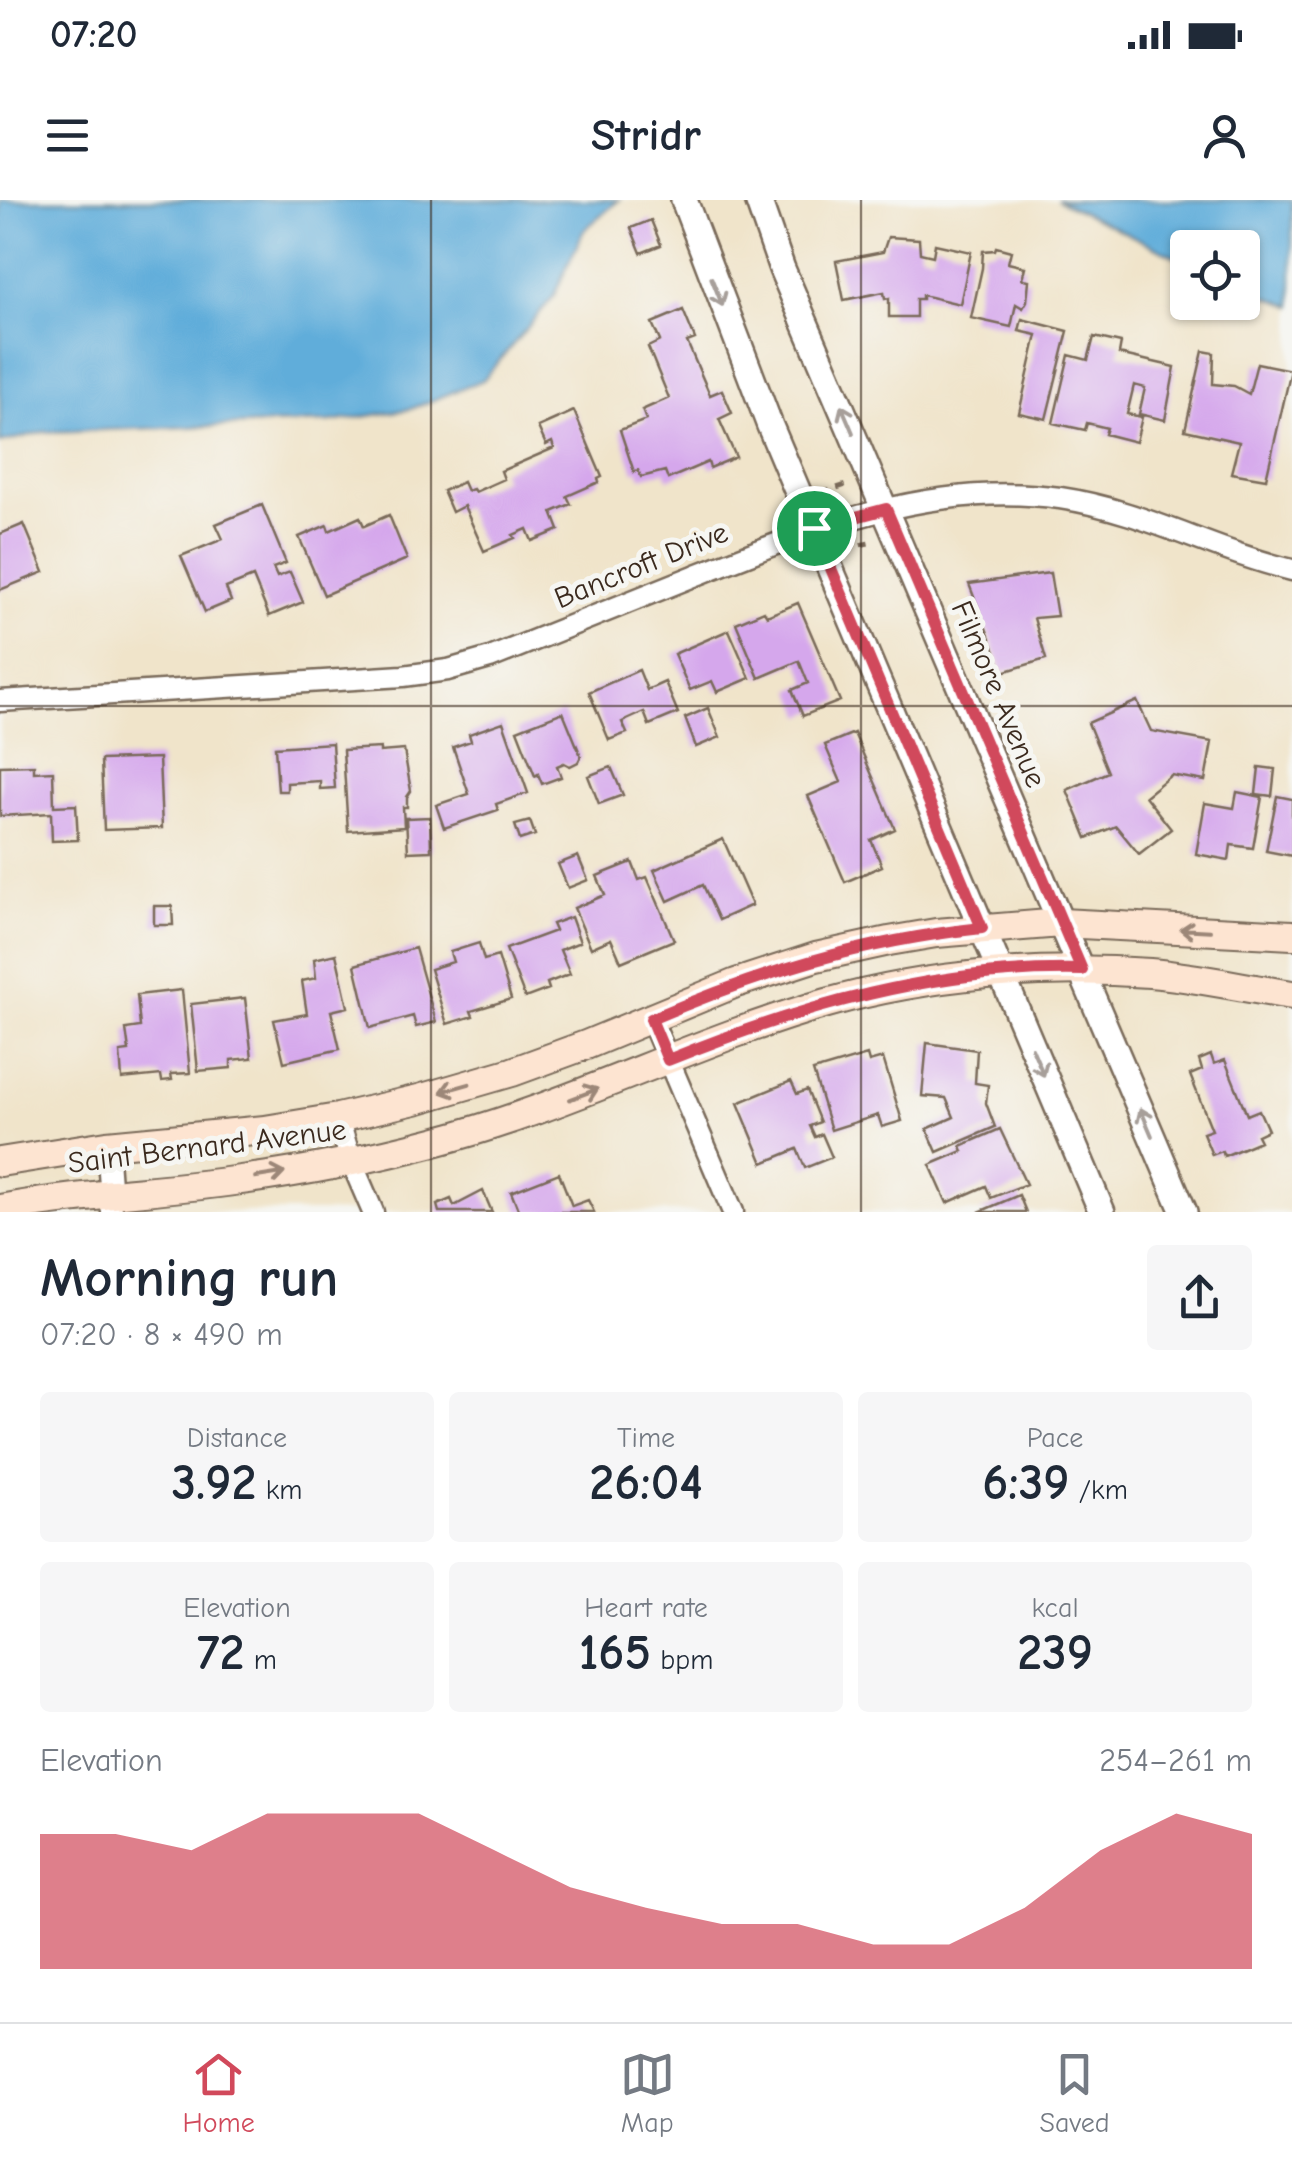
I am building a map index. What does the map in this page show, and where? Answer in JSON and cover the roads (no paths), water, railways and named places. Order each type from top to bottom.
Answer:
[{"type":"main road","name":"Saint Bernard Avenue","points":[[0,1162],[107,1145],[265,1130],[338,1118],[512,1072],[736,983],[816,957],[889,941],[1060,922],[1292,935]]},
{"type":"main road","name":"Saint Bernard Avenue","points":[[0,1208],[111,1202],[351,1162],[501,1124],[752,1027],[830,1002],[1000,972],[1154,973],[1292,995]]},
{"type":"street","points":[[684,200],[770,426],[1102,1212]]},
{"type":"street","name":"Filmore Avenue","points":[[758,200],[782,268],[1184,1212]]},
{"type":"street","name":"Bancroft Drive","points":[[0,701],[448,670],[490,658],[814,528],[957,494],[1060,498],[1114,508],[1265,564],[1292,570]]},
{"type":"street","points":[[651,1019],[733,1212]]},
{"type":"street","points":[[338,1118],[351,1162],[373,1212]]},
{"type":"street","points":[[107,1145],[111,1202]]},
{"type":"water","points":[[0,200],[619,200],[584,230],[553,297],[483,380],[411,409],[331,422],[43,432],[0,443]]},
{"type":"water","points":[[1057,200],[1292,200],[1292,306],[1260,294],[1260,230],[1170,230],[1170,254]]}]
